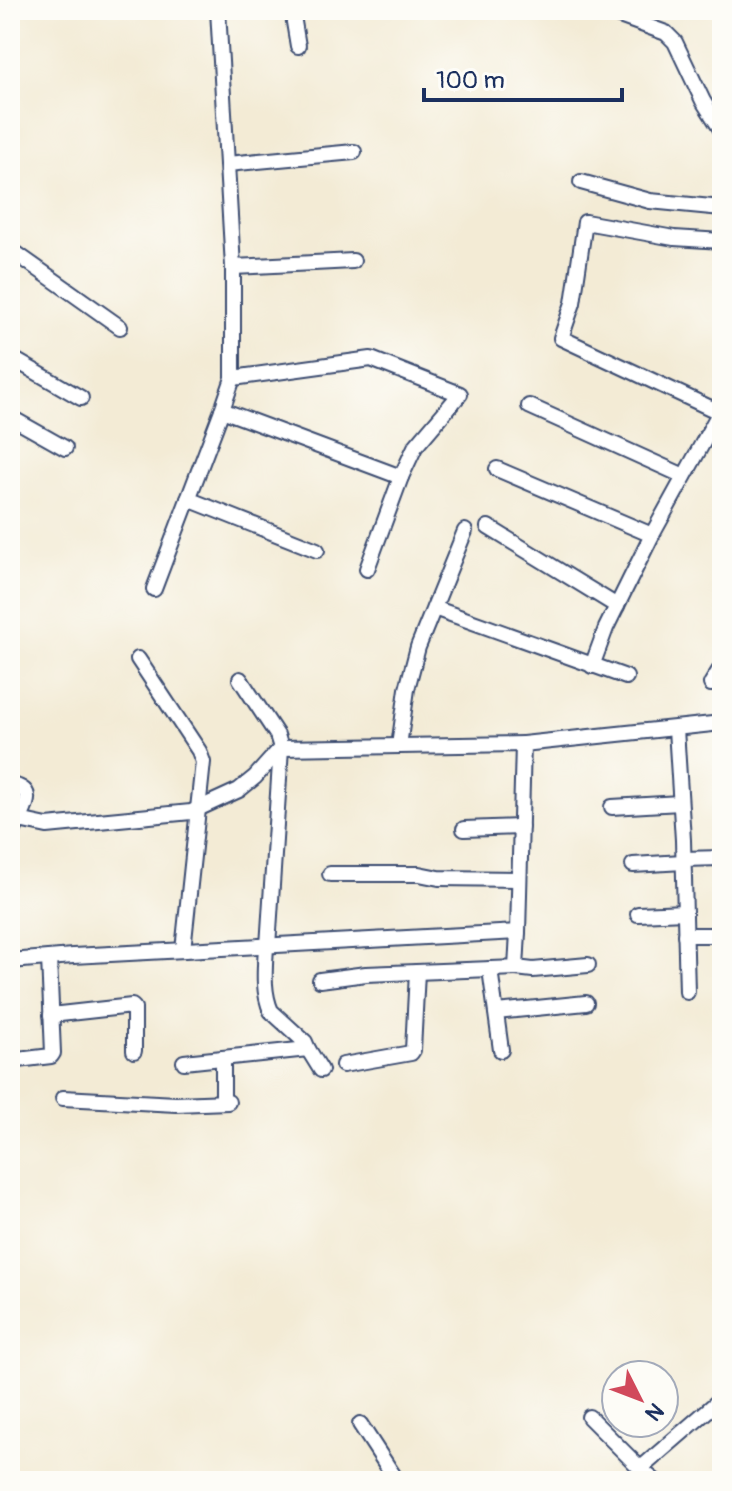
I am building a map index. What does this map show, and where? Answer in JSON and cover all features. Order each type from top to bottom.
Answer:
[{"type":"street","points":[[154,589],[233,378],[233,267],[218,10]]},
{"type":"street","points":[[292,10],[298,46]]},
{"type":"street","points":[[603,10],[666,33],[675,42],[703,101],[722,131]]},
{"type":"street","points":[[227,164],[354,152]]},
{"type":"street","points":[[581,182],[650,201],[722,208]]},
{"type":"street","points":[[592,666],[606,628],[652,535],[720,410],[561,338],[573,303],[585,222],[674,238],[722,241]]},
{"type":"street","points":[[10,249],[120,327]]},
{"type":"street","points":[[233,267],[353,261]]},
{"type":"street","points":[[10,357],[81,398]]},
{"type":"street","points":[[233,378],[371,359],[460,394],[415,447],[367,569]]},
{"type":"street","points":[[529,406],[684,476]]},
{"type":"street","points":[[222,410],[401,477]]},
{"type":"street","points":[[10,417],[65,448]]},
{"type":"street","points":[[497,469],[652,535]]},
{"type":"street","points":[[188,499],[317,550]]},
{"type":"street","points":[[488,527],[617,606]]},
{"type":"street","points":[[399,746],[407,689],[418,647],[465,531]]},
{"type":"street","points":[[434,608],[626,677]]},
{"type":"street","points":[[138,659],[199,751],[203,762],[183,950]]},
{"type":"street","points":[[711,684],[722,666]]},
{"type":"street","points":[[240,679],[277,735],[281,748],[267,946],[265,988],[268,1006],[305,1042],[321,1070]]},
{"type":"street","points":[[19,820],[58,825],[191,812],[239,790],[281,748],[523,744],[722,723]]},
{"type":"street","points":[[676,729],[687,992]]},
{"type":"street","points":[[516,968],[523,744]]},
{"type":"street","points":[[10,784],[21,788],[28,798],[10,836]]},
{"type":"street","points":[[612,807],[680,803]]},
{"type":"street","points":[[464,829],[521,827]]},
{"type":"street","points":[[633,865],[722,858]]},
{"type":"street","points":[[330,874],[519,879]]},
{"type":"street","points":[[638,914],[685,912]]},
{"type":"street","points":[[10,961],[518,932]]},
{"type":"street","points":[[685,935],[722,935]]},
{"type":"street","points":[[10,1061],[51,1056],[53,1053],[49,958]]},
{"type":"street","points":[[320,980],[366,974],[516,968],[533,970],[588,965]]},
{"type":"street","points":[[490,969],[501,1050]]},
{"type":"street","points":[[343,1065],[411,1053],[417,972]]},
{"type":"street","points":[[496,1012],[586,1003]]},
{"type":"street","points":[[51,1015],[132,1006],[134,1051]]},
{"type":"street","points":[[184,1062],[308,1049]]},
{"type":"street","points":[[63,1098],[176,1104],[225,1102],[223,1058]]},
{"type":"street","points":[[640,1469],[722,1398]]},
{"type":"street","points":[[589,1417],[655,1481]]},
{"type":"street","points":[[360,1424],[397,1481]]}]
